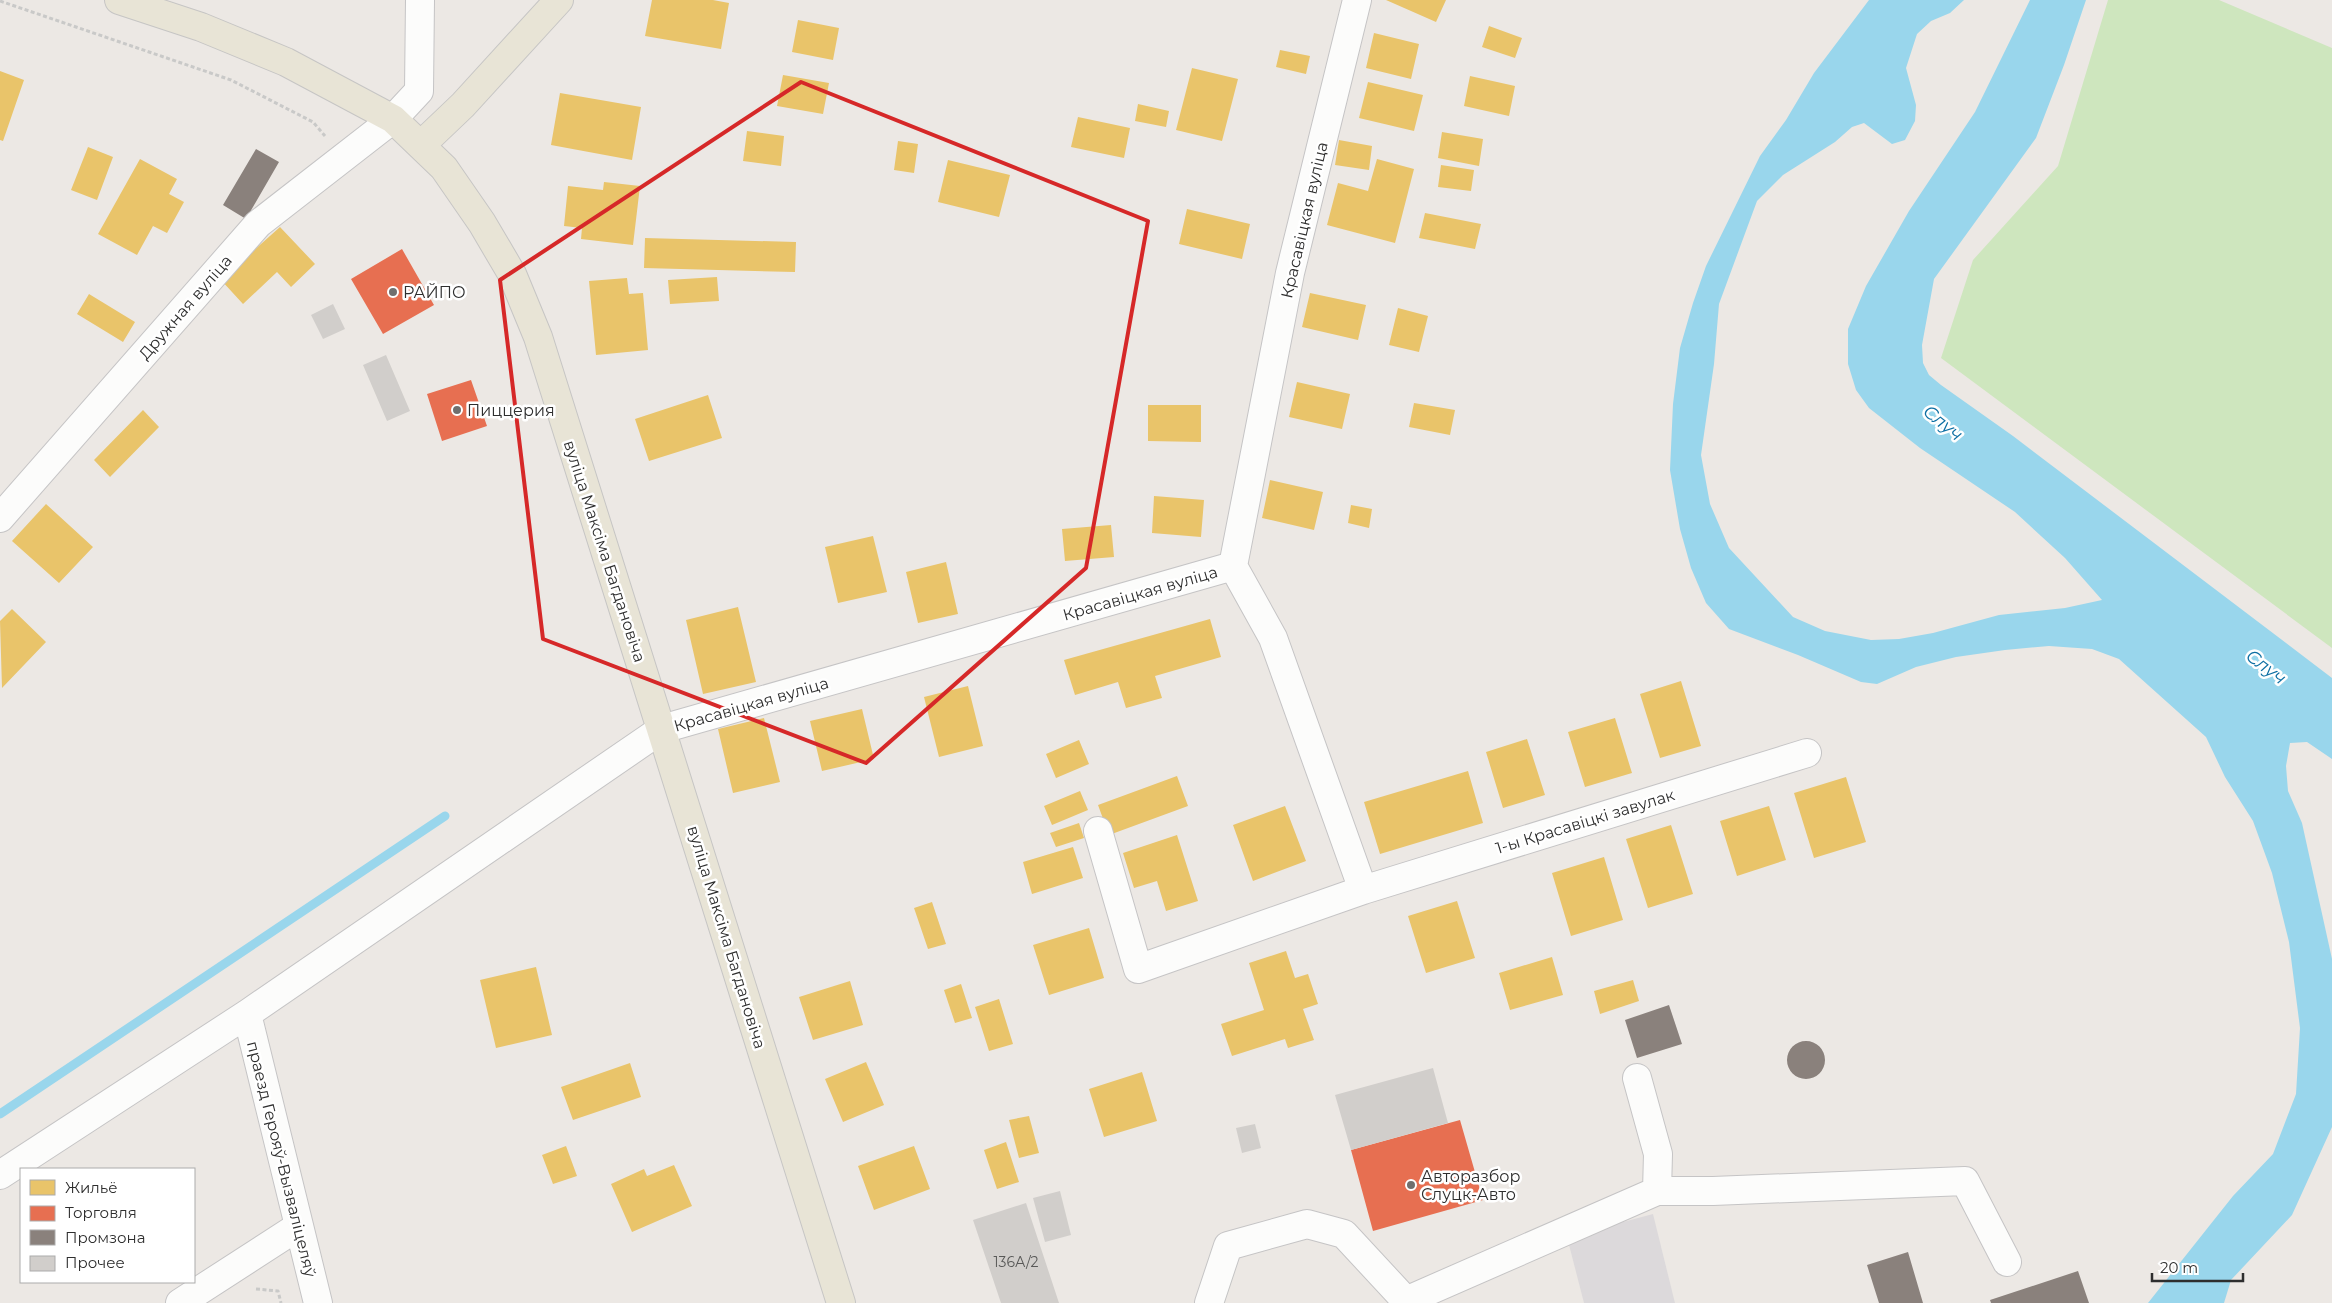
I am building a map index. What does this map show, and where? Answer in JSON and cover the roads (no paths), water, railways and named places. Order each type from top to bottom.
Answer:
[{"type":"main road","name":"вуліца Максіма Багдановіча","points":[[119,0],[201,27],[286,62],[393,119],[444,168],[482,222],[512,274],[538,337],[842,1303]]},
{"type":"main road","points":[[421,145],[463,105],[559,0]]},
{"type":"street","name":"Дружная вуліца","points":[[0,518],[258,224],[393,119],[418,91],[420,0]]},
{"type":"street","name":"Красавіцкая вуліца","points":[[0,1175],[247,1014],[662,729],[1233,566],[1290,273],[1357,0]]},
{"type":"street","points":[[1233,566],[1273,638],[1363,890]]},
{"type":"street","name":"1-ы Красавіцкі завулак","points":[[1098,831],[1138,969],[1363,890],[1807,753]]},
{"type":"street","name":"праезд Герояў-Вызваліцеляў","points":[[247,1014],[318,1303]]},
{"type":"street","points":[[1637,1078],[1658,1154],[1657,1191]]},
{"type":"street","points":[[1209,1303],[1228,1246],[1307,1224],[1344,1234],[1408,1302],[1657,1191],[1713,1191],[1964,1181],[2007,1262]]},
{"type":"street","points":[[180,1303],[299,1226]]},
{"type":"water","name":"Случ","points":[[1869,0],[1964,0],[1950,13],[1931,21],[1917,34],[1906,68],[1916,105],[1915,121],[1905,140],[1892,144],[1864,123],[1852,127],[1835,142],[1783,175],[1757,201],[1719,304],[1714,364],[1701,455],[1710,504],[1729,548],[1793,617],[1825,631],[1871,640],[1899,639],[1933,633],[1999,615],[2065,608],[2102,600],[2065,558],[2015,512],[1920,448],[1869,408],[1856,390],[1848,364],[1848,329],[1866,286],[1909,211],[1975,112],[2030,0],[2086,0],[2036,138],[1934,279],[1922,345],[1923,363],[1929,375],[1941,385],[2013,436],[2332,678],[2332,759],[2307,742],[2290,743],[2286,766],[2288,791],[2302,823],[2332,959],[2332,1127],[2292,1215],[2231,1280],[2224,1303],[2148,1303],[2233,1196],[2273,1154],[2296,1094],[2300,1028],[2289,942],[2272,873],[2253,821],[2225,777],[2206,737],[2119,659],[2092,649],[2049,646],[1956,657],[1916,667],[1877,684],[1861,682],[1798,655],[1729,629],[1706,603],[1691,568],[1680,529],[1670,470],[1673,404],[1680,348],[1706,266],[1760,156],[1786,120],[1814,73]]},
{"type":"waterway","points":[[0,1114],[445,816]]},
{"type":"place","name":"РАЙПО","points":[[393,292]]},
{"type":"place","name":"Пиццерия","points":[[457,410]]},
{"type":"place","name":"Авторазбор Слуцк-Авто","points":[[1411,1185]]}]
